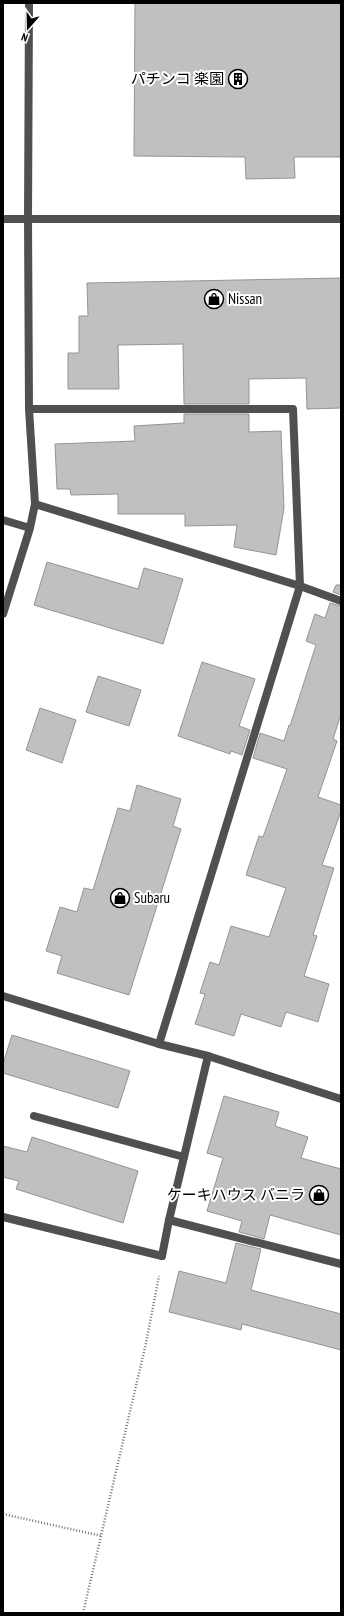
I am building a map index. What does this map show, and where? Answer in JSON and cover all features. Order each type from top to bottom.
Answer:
[{"type":"street","points":[[3,614],[30,528],[35,504],[30,409],[28,218],[29,3]]},
{"type":"street","points":[[3,219],[341,219]]},
{"type":"street","points":[[30,409],[293,409],[300,586],[159,1044]]},
{"type":"street","points":[[35,504],[300,586],[341,601]]},
{"type":"street","points":[[3,520],[30,528]]},
{"type":"street","points":[[3,996],[159,1044],[208,1056],[341,1099]]},
{"type":"street","points":[[3,1217],[162,1256],[169,1220],[208,1056]]},
{"type":"street","points":[[34,1116],[184,1157]]},
{"type":"street","points":[[169,1220],[341,1264]]},
{"type":"path","points":[[83,1613],[146,1343],[162,1256]]},
{"type":"path","points":[[3,1514],[102,1536]]},
{"type":"building","name":"パチンコ 楽園","points":[[135,3],[341,3],[341,157],[294,157],[295,178],[246,179],[245,157],[134,156]]},
{"type":"building","name":"Nissan","points":[[341,278],[341,408],[307,409],[306,378],[249,379],[249,404],[184,404],[183,344],[118,345],[119,389],[68,389],[68,353],[79,353],[79,316],[88,316],[87,283]]},
{"type":"building","points":[[184,414],[249,414],[249,432],[281,431],[284,508],[276,555],[234,547],[237,525],[185,526],[185,514],[118,514],[118,494],[71,495],[70,489],[57,489],[55,444],[135,441],[134,426],[184,423]]},
{"type":"building","points":[[47,562],[138,589],[144,568],[183,579],[163,644],[34,605]]},
{"type":"building","points":[[336,585],[341,585],[341,595],[333,592]]},
{"type":"building","points":[[330,603],[341,606],[341,714],[333,739],[337,741],[318,797],[341,805],[341,811],[322,865],[334,868],[313,935],[317,936],[304,976],[329,984],[318,1022],[286,1012],[281,1027],[241,1014],[234,1036],[195,1024],[205,994],[200,993],[210,962],[219,965],[231,926],[269,937],[286,888],[246,875],[259,836],[263,837],[287,769],[253,758],[260,733],[284,741],[316,645],[306,641],[315,614],[325,618]]},
{"type":"building","points":[[202,662],[255,679],[239,726],[250,730],[242,755],[231,751],[230,754],[178,736]]},
{"type":"building","points":[[98,676],[141,690],[129,726],[86,712]]},
{"type":"building","points":[[40,708],[76,720],[62,763],[26,750]]},
{"type":"building","name":"Subaru","points":[[137,785],[181,799],[173,826],[181,829],[129,995],[57,973],[62,956],[46,951],[60,907],[77,912],[84,888],[93,890],[118,808],[130,811]]},
{"type":"building","points":[[12,1035],[130,1071],[118,1108],[3,1073],[3,1064]]},
{"type":"building","points":[[224,1096],[279,1112],[275,1126],[308,1137],[301,1158],[341,1169],[341,1235],[270,1215],[264,1239],[239,1232],[242,1221],[207,1211],[223,1158],[207,1153]]},
{"type":"building","points":[[32,1137],[138,1171],[123,1223],[16,1189],[19,1181],[3,1177],[3,1146],[27,1152]]},
{"type":"building","points":[[236,1243],[261,1249],[251,1290],[341,1314],[341,1350],[242,1324],[241,1330],[169,1312],[179,1271],[226,1283]]},
{"type":"place","name":"パチンコ 楽園","points":[[238,79]]},
{"type":"place","name":"Nissan","points":[[214,299]]},
{"type":"place","name":"Subaru","points":[[120,898]]},
{"type":"place","name":"ケーキハウス バニラ","points":[[319,1195]]}]
